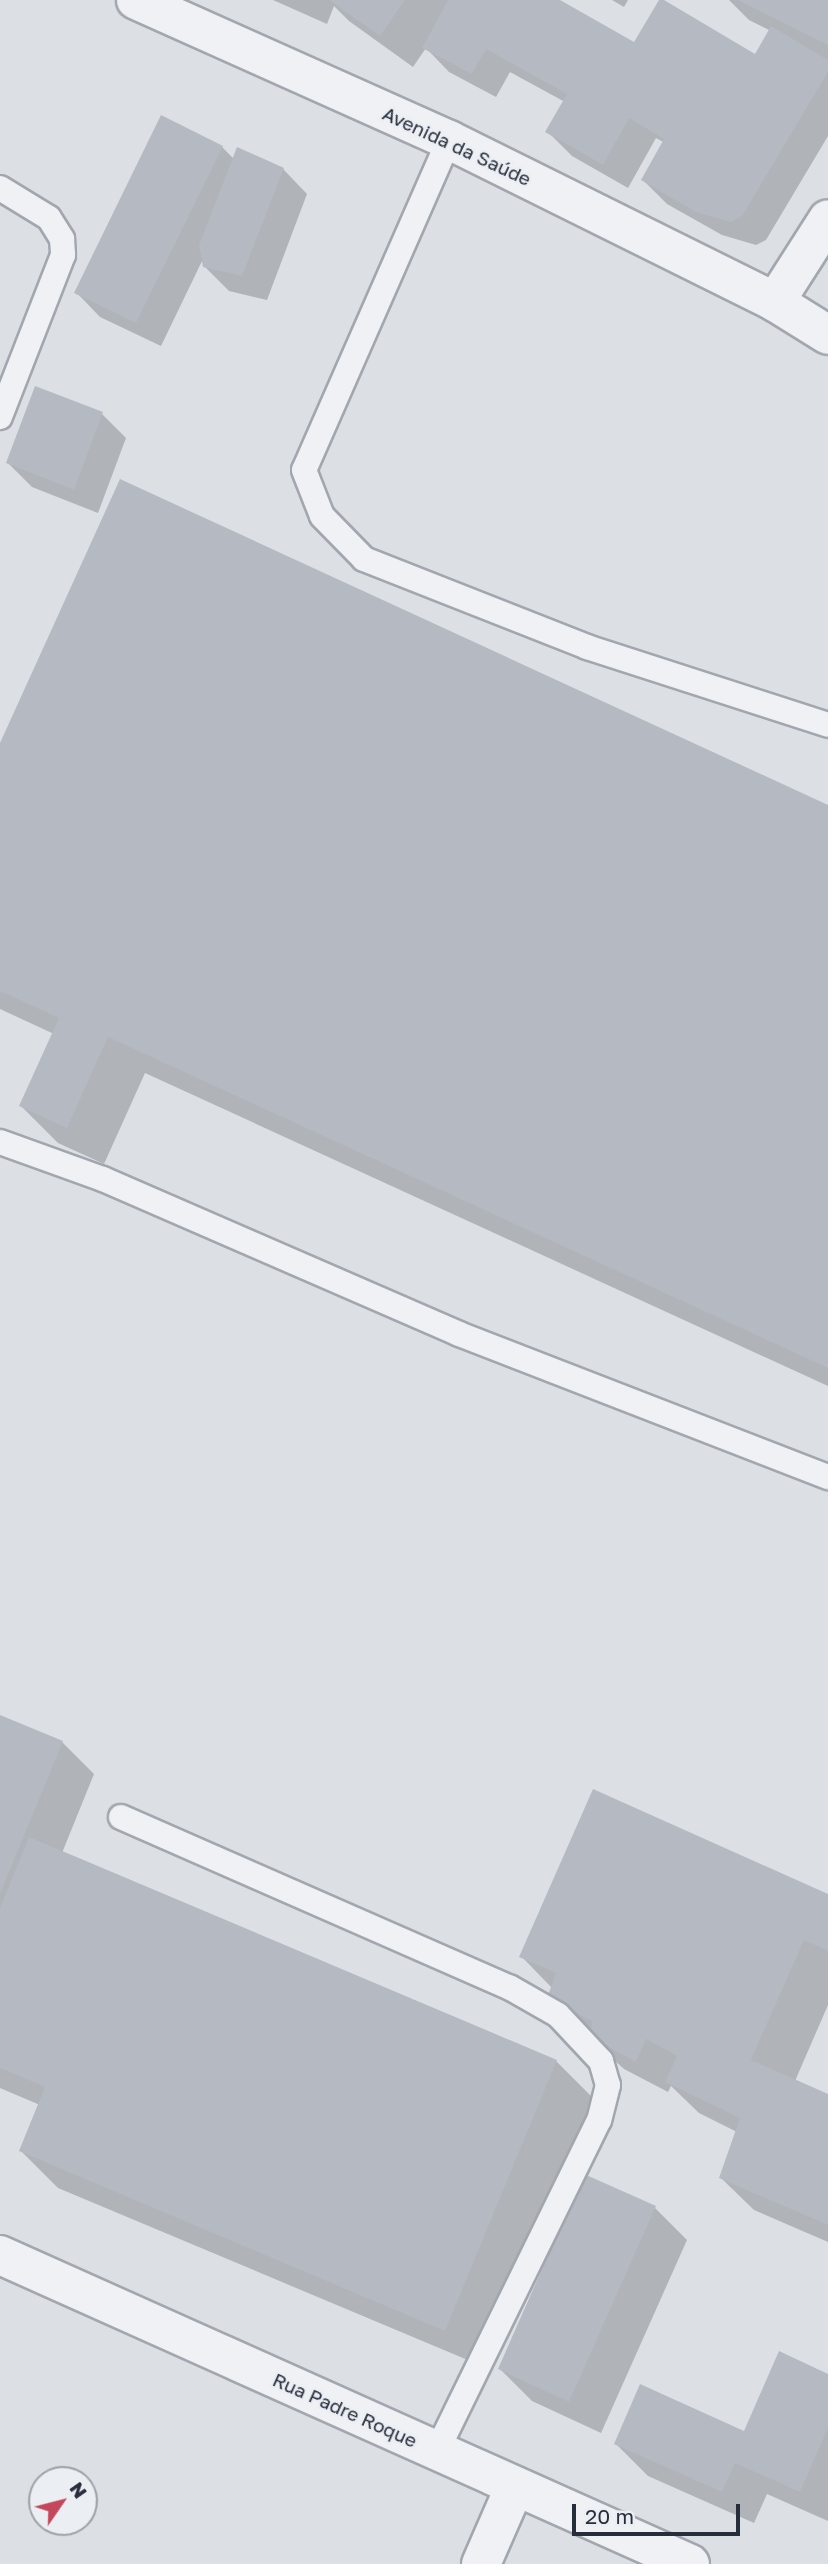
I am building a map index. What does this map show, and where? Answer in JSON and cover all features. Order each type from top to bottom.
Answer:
[{"type":"street","name":"Avenida da Saúde","points":[[136,0],[449,140],[775,302],[828,335]]},
{"type":"street","points":[[775,302],[828,219]]},
{"type":"street","name":"Rua Padre Roque","points":[[0,2255],[690,2564]]},
{"type":"street","points":[[481,2564],[516,2486]]},
{"type":"lane","points":[[449,140],[304,470],[322,516],[364,559],[587,647],[828,725]]},
{"type":"lane","points":[[0,188],[50,218],[62,239],[64,256],[0,416]]},
{"type":"lane","points":[[0,1142],[103,1179],[459,1334],[828,1477]]},
{"type":"lane","points":[[121,1817],[509,1987],[558,2015],[601,2061],[608,2085],[599,2120],[437,2451]]},
{"type":"building","points":[[329,0],[405,0],[380,36]]},
{"type":"building","points":[[448,0],[560,0],[634,42],[659,0],[664,0],[755,54],[771,26],[828,60],[828,72],[742,216],[731,222],[696,212],[641,180],[664,139],[629,118],[603,165],[545,132],[567,94],[486,49],[472,74],[422,48]]},
{"type":"building","points":[[738,0],[828,0],[828,45]]},
{"type":"building","points":[[161,115],[223,146],[136,323],[74,293]]},
{"type":"building","points":[[237,147],[284,168],[242,276],[203,267],[199,245]]},
{"type":"building","points":[[35,386],[103,412],[74,490],[6,463]]},
{"type":"building","points":[[120,479],[828,805],[828,1368],[108,1037],[67,1128],[19,1106],[59,1018],[0,991],[0,743]]},
{"type":"building","points":[[0,1715],[63,1741],[0,1894]]},
{"type":"building","points":[[593,1789],[828,1894],[828,1951],[804,1940],[751,2060],[828,2094],[828,2225],[719,2178],[740,2118],[665,2082],[677,2056],[646,2039],[636,2062],[590,2037],[592,2021],[547,1998],[556,1973],[519,1957]]},
{"type":"building","points":[[29,1837],[557,2060],[445,2331],[19,2151],[45,2087],[0,2068],[0,1908]]},
{"type":"building","points":[[584,2174],[656,2206],[569,2402],[498,2369]]},
{"type":"building","points":[[779,2351],[828,2374],[828,2428],[800,2492],[735,2463],[722,2492],[614,2444],[640,2384],[744,2431]]}]
